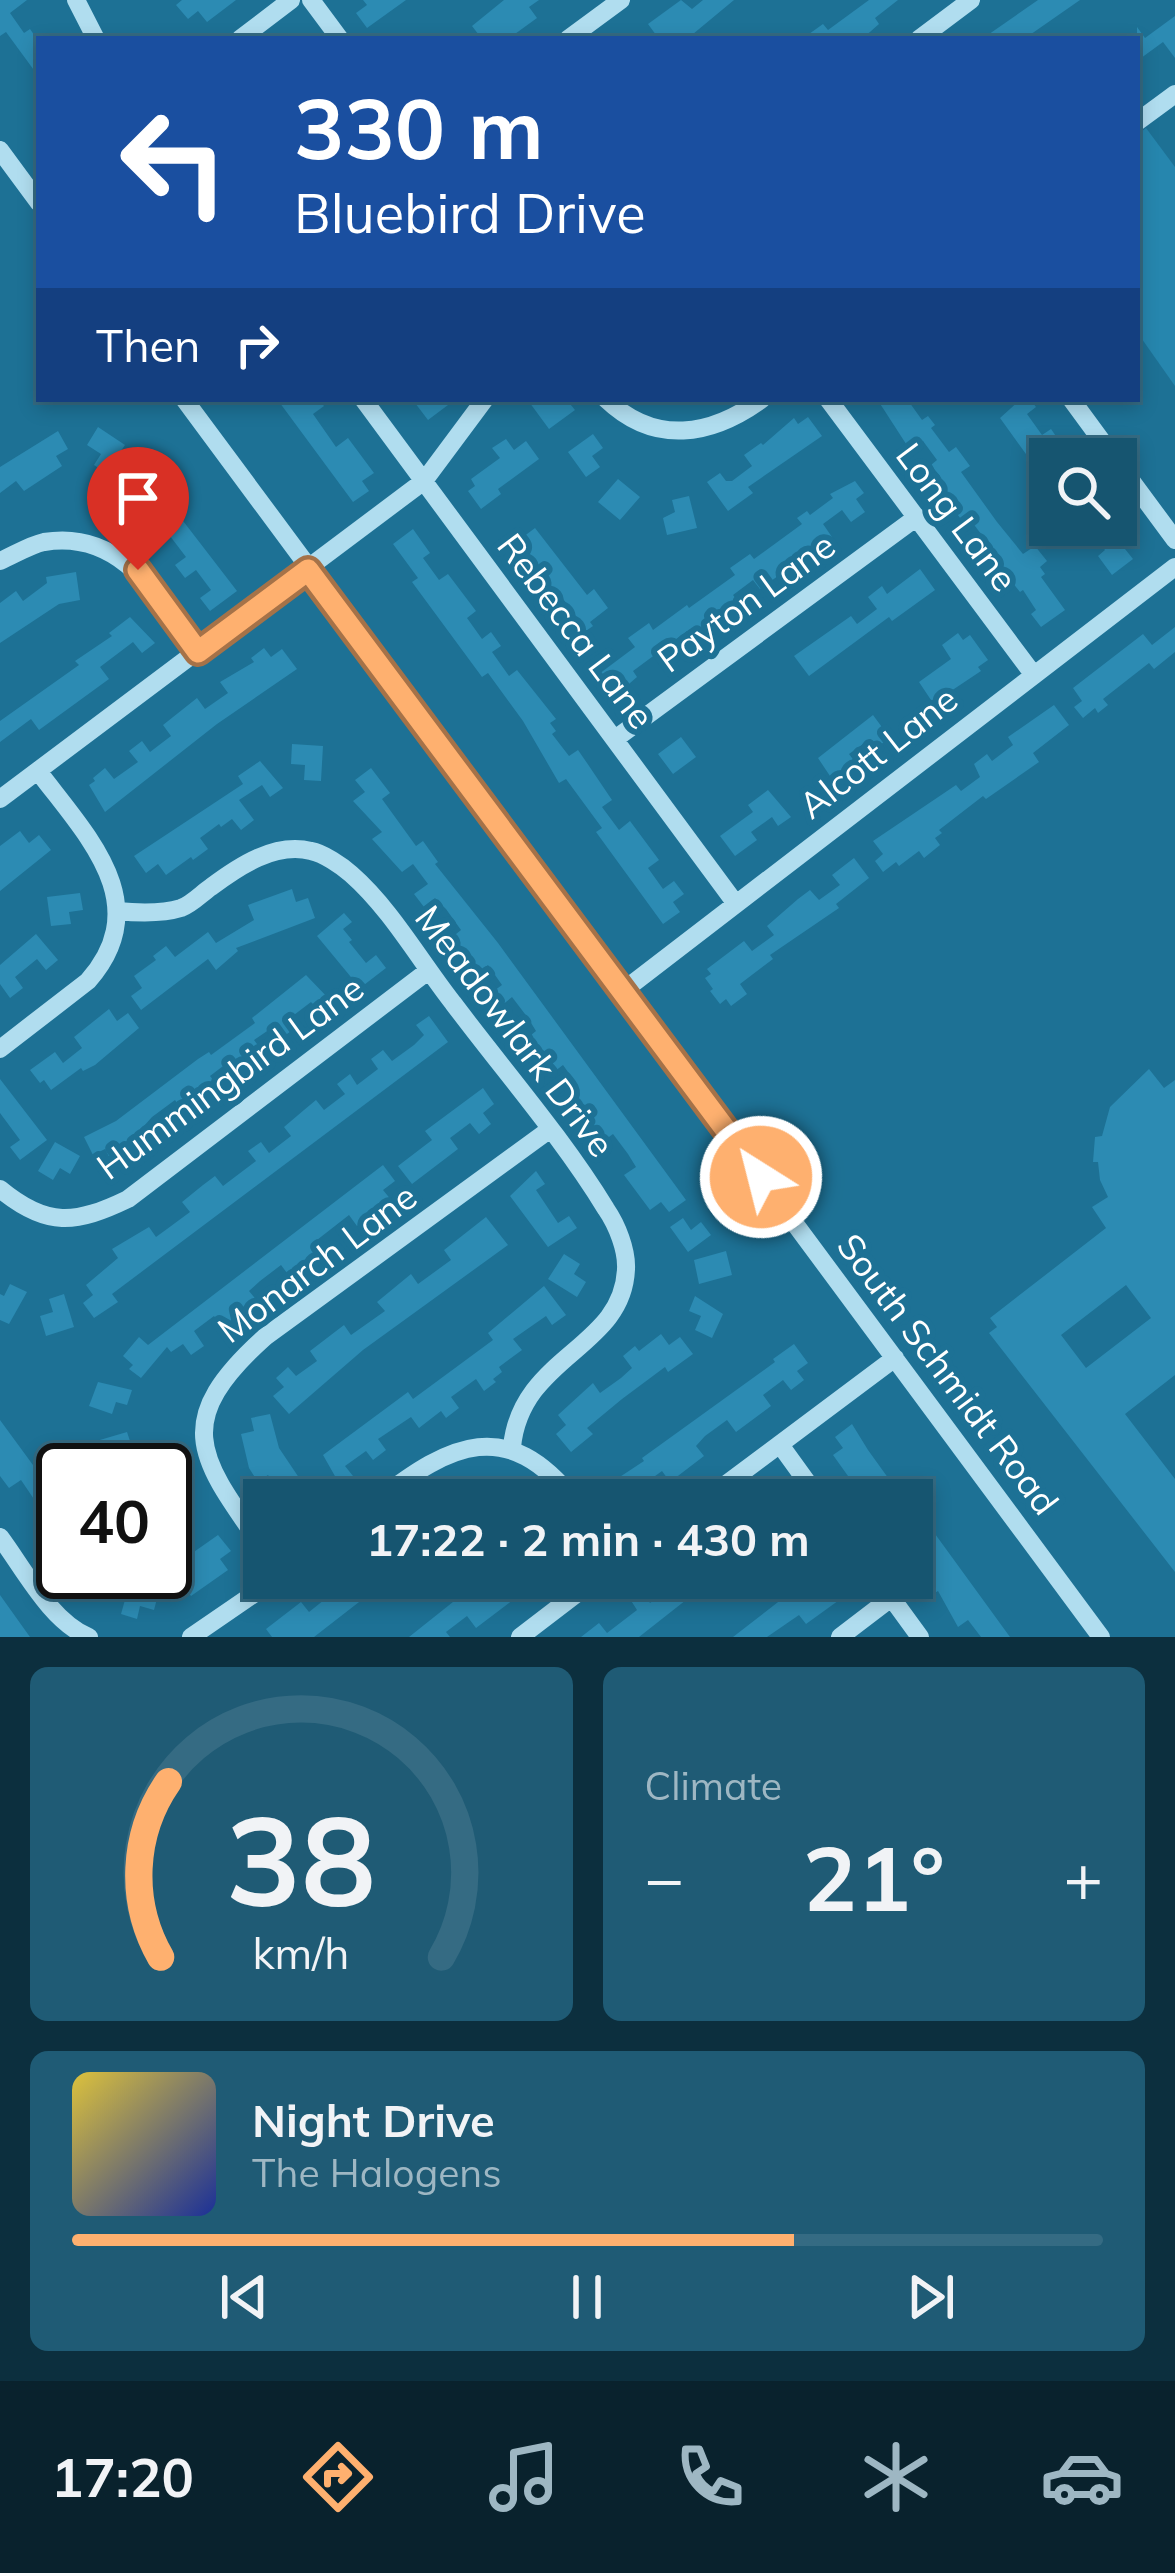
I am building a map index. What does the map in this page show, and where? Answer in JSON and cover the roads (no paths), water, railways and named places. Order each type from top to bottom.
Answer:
[{"type":"street","points":[[76,0],[94,36]]},
{"type":"street","points":[[244,36],[291,0]]},
{"type":"street","points":[[311,0],[338,36]]},
{"type":"street","points":[[572,36],[621,0]]},
{"type":"street","points":[[923,36],[971,0]]},
{"type":"street","points":[[1140,120],[1175,94]]},
{"type":"street","points":[[0,150],[36,199]]},
{"type":"street","name":"South Schmidt Road","points":[[186,402],[1101,1637]]},
{"type":"street","name":"Rebecca Lane","points":[[365,402],[736,904]]},
{"type":"street","points":[[0,800],[424,481],[483,402]]},
{"type":"street","points":[[610,402],[643,425],[680,433],[731,420],[758,402]]},
{"type":"street","name":"Long Lane","points":[[830,402],[1033,674]]},
{"type":"street","points":[[1073,402],[1100,438]]},
{"type":"street","points":[[1137,488],[1175,540]]},
{"type":"street","name":"Payton Lane","points":[[615,739],[917,518]]},
{"type":"street","points":[[0,561],[43,542],[95,542],[138,570],[198,652]]},
{"type":"street","name":"Alcott Lane","points":[[623,991],[1175,566]]},
{"type":"street","points":[[0,1048],[79,989],[98,969],[115,931],[118,911],[115,889],[100,854],[38,771]]},
{"type":"street","name":"Meadowlark Drive","points":[[118,911],[183,907],[225,876],[271,851],[312,850],[350,872],[608,1210],[627,1264],[623,1293],[589,1340],[545,1374],[526,1397],[514,1425],[512,1447]]},
{"type":"street","name":"Hummingbird Lane","points":[[0,1189],[19,1205],[55,1219],[92,1216],[128,1199],[428,971]]},
{"type":"street","name":"Monarch Lane","points":[[243,1519],[212,1474],[204,1438],[207,1408],[230,1368],[265,1337],[549,1130]]},
{"type":"street","points":[[735,1479],[895,1358]]},
{"type":"street","points":[[781,1446],[805,1479]]},
{"type":"street","points":[[410,1479],[454,1450],[512,1447],[557,1479]]},
{"type":"street","points":[[0,1538],[48,1602],[77,1633],[89,1637]]},
{"type":"street","points":[[191,1637],[246,1599]]},
{"type":"street","points":[[520,1637],[570,1599]]},
{"type":"street","points":[[840,1637],[890,1599]]},
{"type":"street","points":[[892,1599],[920,1637]]}]
